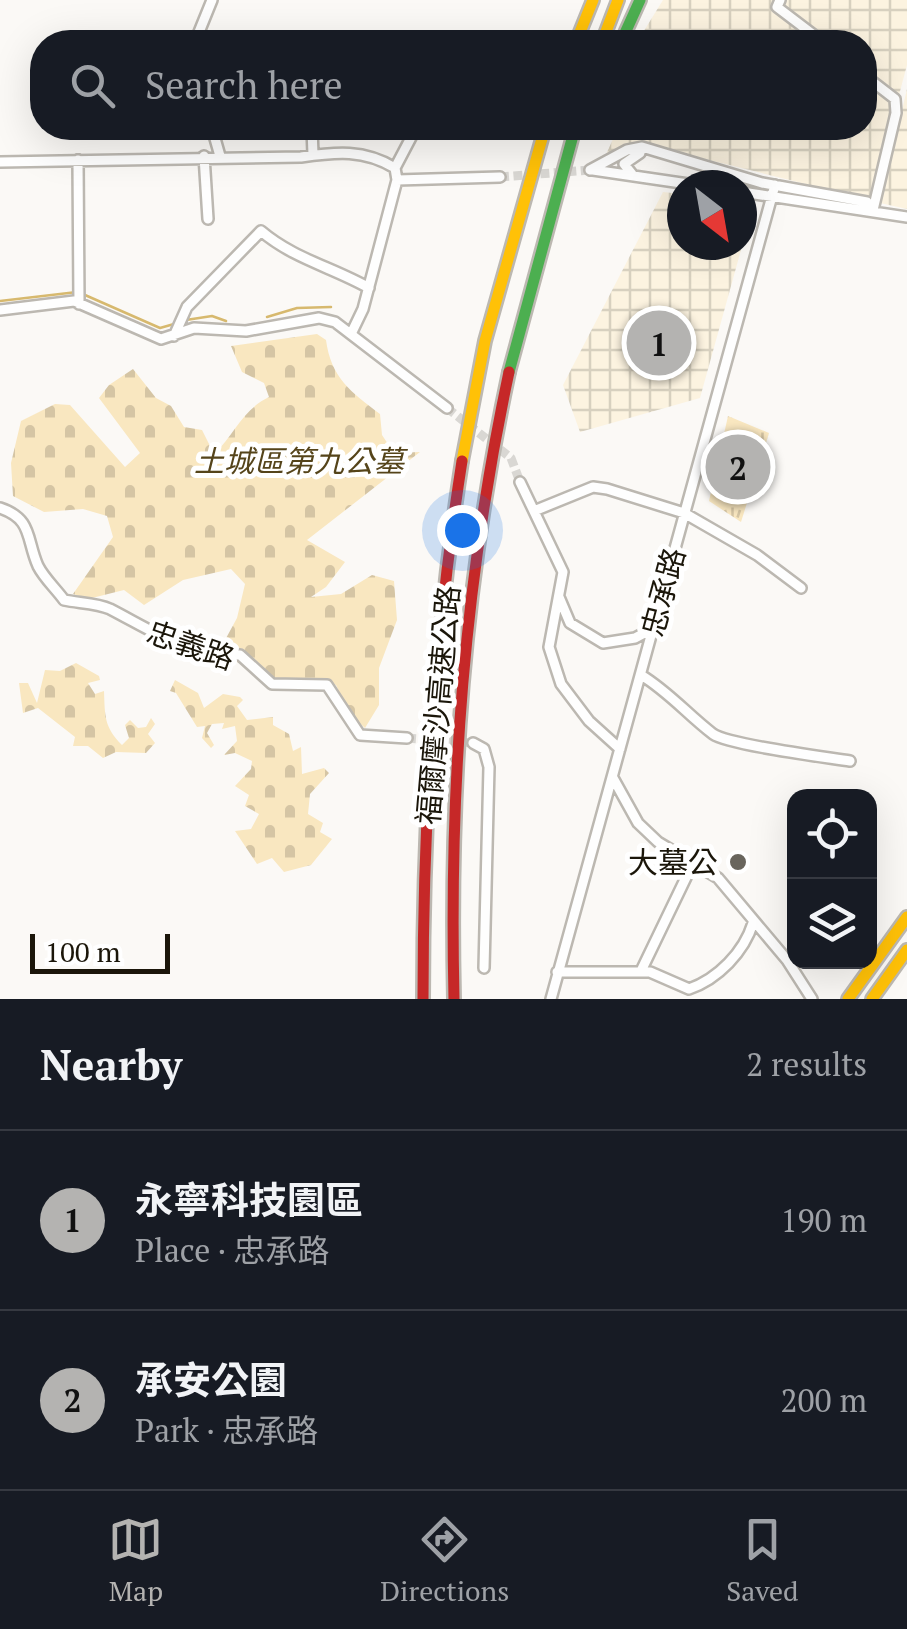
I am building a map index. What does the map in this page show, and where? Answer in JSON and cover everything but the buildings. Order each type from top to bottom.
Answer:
[{"type":"main road","points":[[581,30],[592,0]]},
{"type":"main road","points":[[607,30],[618,0]]},
{"type":"main road","points":[[626,30],[640,0]]},
{"type":"main road","name":"福爾摩沙高速公路","points":[[423,999],[421,866],[427,738],[455,493],[490,318],[542,140]]},
{"type":"main road","name":"福爾摩沙高速公路","points":[[454,999],[455,742],[466,618],[512,362],[573,140]]},
{"type":"main road","points":[[848,999],[907,917]]},
{"type":"main road","points":[[872,999],[907,950]]},
{"type":"street","points":[[200,30],[212,0]]},
{"type":"street","points":[[780,0],[778,6],[808,30]]},
{"type":"street","points":[[873,210],[896,113],[896,99],[877,85]]},
{"type":"street","points":[[215,140],[220,156]]},
{"type":"street","points":[[312,140],[313,155]]},
{"type":"street","points":[[351,334],[370,288],[397,180],[395,168],[410,140]]},
{"type":"street","points":[[667,180],[590,170],[642,148],[774,190],[907,217]]},
{"type":"street","points":[[0,162],[313,155],[344,151],[395,168]]},
{"type":"street","points":[[634,175],[624,164],[629,156],[663,154]]},
{"type":"street","points":[[204,156],[208,219]]},
{"type":"street","points":[[616,172],[618,156]]},
{"type":"street","points":[[78,160],[80,297]]},
{"type":"street","points":[[397,180],[500,177]]},
{"type":"street","points":[[757,191],[774,190]]},
{"type":"street","name":"忠承路","points":[[551,999],[774,190]]},
{"type":"street","points":[[175,332],[182,316],[261,232],[286,252],[326,264],[370,288]]},
{"type":"street","points":[[0,310],[80,297],[150,337],[194,328],[246,331],[319,318],[335,322],[447,408]]},
{"type":"street","points":[[520,482],[562,572],[549,648],[561,684],[589,721],[620,748]]},
{"type":"street","points":[[534,511],[593,486],[684,514],[757,555],[801,588]]},
{"type":"street","name":"忠義路","points":[[0,508],[20,516],[28,527],[39,568],[64,600],[106,607],[169,643],[215,657],[240,656],[272,684],[327,685],[360,735],[407,738]]},
{"type":"street","points":[[559,596],[570,622],[604,643],[635,638],[654,627]]},
{"type":"street","points":[[641,676],[676,696],[714,735],[734,743],[850,761]]},
{"type":"street","points":[[473,743],[484,750],[489,767],[484,968]]},
{"type":"street","points":[[613,778],[638,824],[718,878],[787,960],[812,999]]},
{"type":"street","points":[[641,971],[693,862]]},
{"type":"street","points":[[557,972],[641,971],[662,976],[680,988],[702,984],[742,948],[753,923]]},
{"type":"street","points":[[892,972],[907,974]]},
{"type":"shaded area","points":[[663,0],[907,0],[907,65],[871,200],[656,147],[627,145],[603,161],[613,140],[877,140],[877,30],[644,30]]},
{"type":"shaded area","points":[[907,89],[907,209],[880,203]]},
{"type":"shaded area","points":[[663,192],[667,192],[667,260],[738,260],[700,398],[580,432],[563,385]]},
{"type":"green space","name":"土城區第九公墓","points":[[317,334],[326,340],[332,364],[344,383],[380,414],[382,435],[394,453],[420,452],[307,540],[345,562],[326,587],[311,597],[341,594],[372,575],[394,581],[397,620],[379,668],[379,705],[365,728],[348,713],[336,685],[315,678],[281,683],[218,653],[237,618],[245,584],[231,569],[183,580],[144,605],[124,590],[88,599],[73,594],[113,537],[107,516],[83,509],[44,512],[13,496],[11,463],[21,421],[55,404],[70,405],[125,467],[140,453],[99,398],[109,385],[133,369],[156,398],[171,406],[184,427],[202,430],[214,454],[245,415],[269,397],[264,383],[242,372],[231,346]]},
{"type":"green space","points":[[728,416],[769,433],[741,522],[709,501]]},
{"type":"green space","points":[[76,663],[99,676],[100,680],[88,683],[95,694],[104,691],[107,721],[122,745],[129,738],[125,725],[130,720],[138,728],[146,727],[151,718],[155,724],[148,734],[155,743],[146,753],[116,752],[103,758],[88,746],[73,746],[75,737],[38,708],[23,713],[19,683],[28,683],[37,703],[45,670],[60,671]]},
{"type":"green space","points":[[175,680],[198,693],[204,708],[223,694],[240,697],[243,700],[237,706],[247,720],[273,717],[273,725],[289,734],[293,751],[301,747],[302,774],[324,768],[329,773],[310,794],[308,814],[323,823],[320,832],[332,839],[311,865],[284,872],[272,858],[257,864],[235,831],[251,829],[259,814],[245,806],[249,795],[235,786],[251,769],[252,761],[235,753],[224,755],[237,741],[235,726],[222,729],[224,723],[212,724],[207,733],[214,745],[211,748],[202,738],[205,726],[197,727],[176,693],[170,691]]},
{"type":"waterway","points":[[0,301],[77,292]]},
{"type":"waterway","points":[[85,295],[160,328],[174,324]]},
{"type":"waterway","points":[[267,317],[297,308],[331,307]]},
{"type":"waterway","points":[[186,320],[212,316],[226,321]]},
{"type":"tunnel","points":[[500,177],[590,170]]},
{"type":"tunnel","points":[[447,408],[511,458],[520,482]]},
{"type":"tunnel","points":[[407,738],[473,743]]},
{"type":"traffic: fast","points":[[626,30],[640,0]]},
{"type":"traffic: fast","points":[[509,372],[572,140]]},
{"type":"traffic: slow","points":[[581,30],[593,0]]},
{"type":"traffic: slow","points":[[607,30],[618,0]]},
{"type":"traffic: slow","points":[[462,461],[485,341],[542,140]]},
{"type":"traffic: slow","points":[[848,999],[907,917]]},
{"type":"traffic: slow","points":[[872,999],[907,950]]},
{"type":"traffic: jam","points":[[454,999],[454,840],[463,684],[481,529],[509,372]]},
{"type":"traffic: jam","points":[[423,999],[432,729],[462,461]]},
{"type":"place","name":"永寧科技園區","points":[[659,343]]},
{"type":"place","name":"承安公園","points":[[738,467]]},
{"type":"place","name":"大墓公","points":[[738,862]]}]
